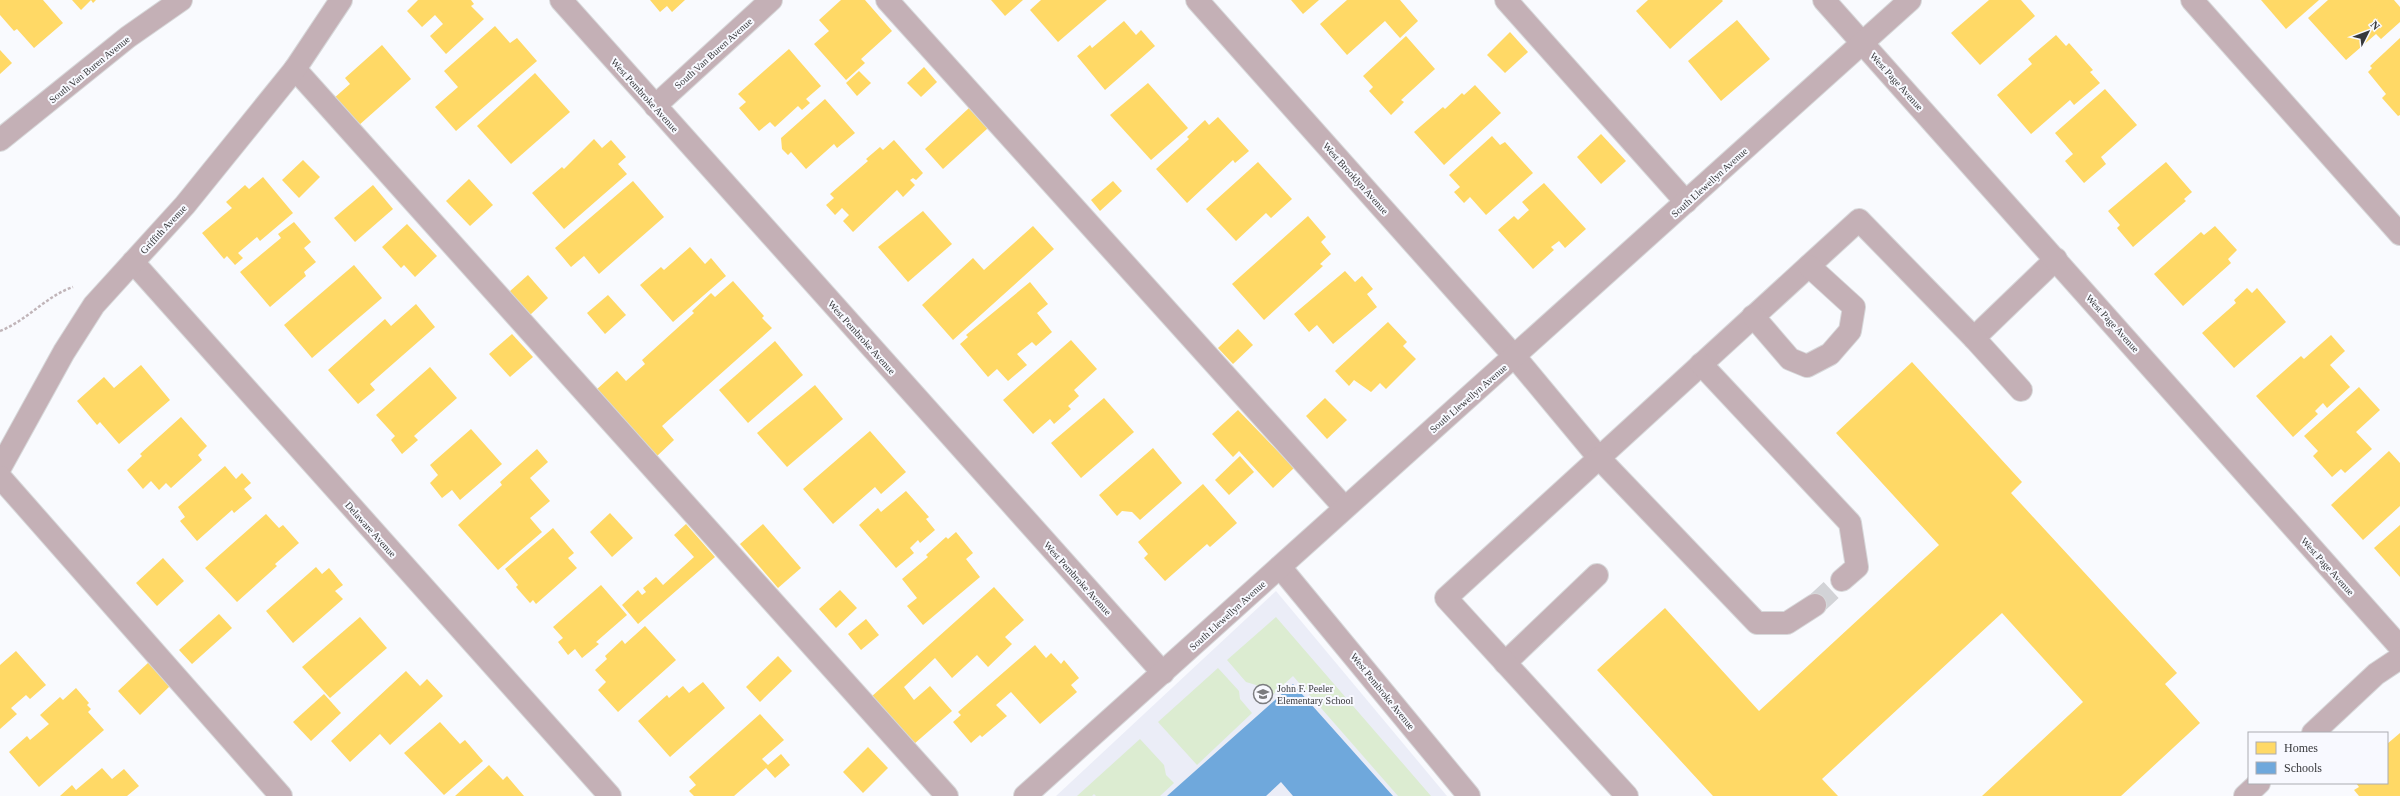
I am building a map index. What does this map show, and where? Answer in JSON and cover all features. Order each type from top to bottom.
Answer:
[{"type":"street","name":"South Van Buren Avenue","points":[[0,140],[128,37],[181,0]]},
{"type":"street","name":"Griffith Avenue","points":[[0,468],[64,352],[94,305],[185,205],[295,69],[341,0]]},
{"type":"street","name":"West Pembroke Avenue","points":[[561,0],[654,106],[1163,673]]},
{"type":"street","name":"South Van Buren Avenue","points":[[654,106],[771,0]]},
{"type":"street","points":[[887,0],[1344,507]]},
{"type":"street","name":"West Brooklyn Avenue","points":[[1197,0],[1515,357],[1599,458],[1757,622],[1787,622],[1815,605]]},
{"type":"street","points":[[1506,0],[1686,202]]},
{"type":"street","name":"West Page Avenue","points":[[1824,0],[2400,647]]},
{"type":"street","name":"South Llewellyn Avenue","points":[[1025,796],[1280,568],[1344,507],[1515,357],[1910,0]]},
{"type":"street","points":[[2192,0],[2400,234]]},
{"type":"street","points":[[295,69],[947,796]]},
{"type":"street","points":[[1627,796],[1446,598],[1859,220],[1974,338],[2021,390]]},
{"type":"street","points":[[1974,338],[2056,260]]},
{"type":"street","name":"Delaware Avenue","points":[[133,262],[610,796]]},
{"type":"street","points":[[1753,316],[1790,359],[1807,366],[1830,354],[1850,331],[1854,307],[1809,266]]},
{"type":"street","points":[[1701,364],[1850,524],[1857,567],[1842,580]]},
{"type":"street","points":[[0,478],[281,796]]},
{"type":"street","name":"West Pembroke Avenue","points":[[1280,568],[1469,796]]},
{"type":"street","points":[[1505,663],[1597,575]]},
{"type":"street","points":[[2314,732],[2376,674],[2400,658]]},
{"type":"street","points":[[2245,796],[2258,784]]},
{"type":"shaded area","name":"John F. Peeler Elementary School","points":[[1276,591],[1447,796],[1056,796]]},
{"type":"green space","points":[[1276,617],[1431,796],[1398,796],[1293,676],[1268,699],[1256,685],[1246,682],[1227,660]]},
{"type":"green space","points":[[1218,668],[1239,691],[1240,699],[1252,713],[1197,765],[1158,722]]},
{"type":"green space","points":[[1140,739],[1164,765],[1166,775],[1174,783],[1160,796],[1096,796],[1094,794],[1092,796],[1077,796]]},
{"type":"building: Homes","points":[[0,0],[43,0],[63,23],[34,48],[17,29],[14,31],[0,15]]},
{"type":"building: Homes","points":[[72,0],[91,0],[81,10]]},
{"type":"building: Homes","points":[[418,0],[471,0],[474,4],[471,6],[484,19],[446,54],[430,36],[443,24],[435,15],[422,27],[407,11]]},
{"type":"building: Homes","points":[[650,0],[685,0],[672,12],[667,6],[660,12]]},
{"type":"building: Homes","points":[[841,0],[865,0],[892,31],[861,59],[865,63],[846,80],[814,44],[829,31],[819,20]]},
{"type":"building: Homes","points":[[991,0],[1023,0],[1005,16]]},
{"type":"building: Homes","points":[[1041,0],[1107,0],[1058,42],[1030,10]]},
{"type":"building: Homes","points":[[1291,0],[1319,0],[1303,14]]},
{"type":"building: Homes","points":[[1347,0],[1400,0],[1418,21],[1400,38],[1385,21],[1347,55],[1320,24]]},
{"type":"building: Homes","points":[[1648,0],[1723,1],[1670,49],[1636,11]]},
{"type":"building: Homes","points":[[1989,0],[2021,0],[2035,16],[1980,65],[1951,33]]},
{"type":"building: Homes","points":[[2261,0],[2319,0],[2286,29]]},
{"type":"building: Homes","points":[[2328,0],[2394,0],[2400,7],[2400,22],[2381,39],[2376,34],[2346,60],[2308,18]]},
{"type":"building: Homes","points":[[1737,20],[1770,59],[1721,101],[1688,61]]},
{"type":"building: Homes","points":[[1124,21],[1136,35],[1141,30],[1155,46],[1105,90],[1077,56],[1090,45],[1092,48]]},
{"type":"building: Homes","points":[[495,26],[510,43],[517,38],[537,61],[456,131],[435,107],[458,87],[444,71]]},
{"type":"building: Homes","points":[[1510,32],[1528,52],[1505,73],[1487,55]]},
{"type":"building: Homes","points":[[2056,35],[2066,46],[2069,43],[2093,70],[2090,72],[2100,83],[2074,105],[2070,100],[2031,134],[1997,95],[2032,64],[2028,59]]},
{"type":"building: Homes","points":[[1406,36],[1435,69],[1401,100],[1404,102],[1391,115],[1369,91],[1373,87],[1363,76]]},
{"type":"building: Homes","points":[[2400,38],[2400,115],[2398,116],[2382,98],[2386,94],[2368,72],[2372,68],[2370,66]]},
{"type":"building: Homes","points":[[382,45],[411,79],[358,126],[333,99],[350,84],[345,78]]},
{"type":"building: Homes","points":[[789,49],[821,86],[806,99],[810,103],[802,110],[798,106],[775,127],[770,122],[759,131],[739,108],[746,102],[738,94]]},
{"type":"building: Homes","points":[[0,50],[12,63],[0,74]]},
{"type":"building: Homes","points":[[924,67],[937,82],[921,97],[907,83]]},
{"type":"building: Homes","points":[[859,71],[871,83],[857,96],[846,83]]},
{"type":"building: Homes","points":[[535,73],[570,112],[511,164],[477,126]]},
{"type":"building: Homes","points":[[1148,83],[1188,128],[1151,160],[1110,115]]},
{"type":"building: Homes","points":[[1475,85],[1501,113],[1444,165],[1414,132],[1443,107],[1445,109],[1462,93],[1464,95]]},
{"type":"building: Homes","points":[[2105,89],[2137,125],[2101,157],[2106,164],[2084,183],[2065,161],[2073,154],[2055,133]]},
{"type":"building: Homes","points":[[825,99],[855,133],[837,148],[834,144],[806,169],[791,152],[788,155],[782,149],[781,138]]},
{"type":"building: Homes","points":[[969,108],[988,128],[943,169],[925,149]]},
{"type":"building: Homes","points":[[1218,117],[1249,151],[1235,163],[1233,160],[1187,203],[1156,169],[1189,139],[1187,137],[1205,120],[1209,125]]},
{"type":"building: Homes","points":[[1601,134],[1626,161],[1601,184],[1577,157]]},
{"type":"building: Homes","points":[[1492,136],[1500,145],[1505,142],[1533,173],[1486,215],[1470,197],[1464,203],[1454,192],[1460,187],[1449,175]]},
{"type":"building: Homes","points":[[594,139],[602,148],[611,140],[626,157],[618,164],[627,174],[564,229],[532,193],[562,167],[564,169]]},
{"type":"building: Homes","points":[[894,140],[923,173],[916,180],[913,178],[910,180],[915,185],[903,197],[897,190],[853,232],[843,221],[849,215],[842,208],[835,215],[826,205],[834,198],[830,194],[868,161],[866,159],[880,147],[883,150]]},
{"type":"building: Homes","points":[[303,160],[320,177],[299,198],[282,180]]},
{"type":"building: Homes","points":[[1258,162],[1292,199],[1271,218],[1266,213],[1236,241],[1206,209]]},
{"type":"building: Homes","points":[[2166,162],[2192,192],[2184,199],[2186,201],[2133,247],[2117,228],[2120,225],[2108,211]]},
{"type":"building: Homes","points":[[263,177],[293,213],[260,241],[257,237],[238,253],[243,258],[235,265],[227,256],[224,259],[202,233],[232,208],[226,202],[245,185],[249,189]]},
{"type":"building: Homes","points":[[469,179],[493,205],[470,226],[446,201]]},
{"type":"building: Homes","points":[[633,181],[664,217],[599,274],[584,256],[571,267],[555,248]]},
{"type":"building: Homes","points":[[1113,181],[1122,191],[1100,211],[1091,200]]},
{"type":"building: Homes","points":[[1544,183],[1586,229],[1565,248],[1559,241],[1551,247],[1554,250],[1533,269],[1498,230],[1514,216],[1518,220],[1529,210],[1522,202]]},
{"type":"building: Homes","points":[[373,185],[393,209],[355,242],[334,218]]},
{"type":"building: Homes","points":[[923,211],[952,244],[908,282],[878,247]]},
{"type":"building: Homes","points":[[1308,216],[1326,237],[1321,242],[1331,254],[1320,264],[1323,266],[1264,320],[1232,284]]},
{"type":"building: Homes","points":[[294,222],[311,242],[304,248],[316,262],[304,272],[306,276],[270,307],[240,272],[281,238],[278,234]]},
{"type":"building: Homes","points":[[407,224],[437,256],[415,277],[404,265],[401,268],[382,247]]},
{"type":"building: Homes","points":[[1033,226],[1054,249],[953,340],[922,305],[973,258],[984,270]]},
{"type":"building: Homes","points":[[2215,226],[2237,250],[2228,259],[2231,263],[2183,306],[2154,274],[2201,232],[2204,235]]},
{"type":"building: Homes","points":[[690,247],[705,264],[711,258],[726,276],[673,322],[640,285],[661,267],[664,270]]},
{"type":"building: Homes","points":[[354,265],[382,298],[312,358],[284,325]]},
{"type":"building: Homes","points":[[1345,271],[1355,282],[1362,276],[1373,289],[1367,294],[1377,307],[1333,344],[1317,325],[1309,332],[1294,314]]},
{"type":"building: Homes","points":[[528,275],[548,298],[530,315],[509,292]]},
{"type":"building: Homes","points":[[733,281],[764,316],[762,318],[772,328],[662,426],[674,440],[656,457],[596,390],[617,371],[626,381],[645,364],[642,360],[694,313],[692,311],[711,293],[715,297]]},
{"type":"building: Homes","points":[[1030,282],[1048,304],[1037,313],[1052,332],[1036,346],[1032,342],[1017,354],[1027,365],[1008,381],[997,369],[988,377],[960,344],[968,337],[966,335]]},
{"type":"building: Homes","points":[[2247,288],[2252,293],[2257,288],[2286,322],[2234,368],[2202,333],[2236,303],[2234,300]]},
{"type":"building: Homes","points":[[608,295],[626,315],[605,334],[587,313]]},
{"type":"building: Homes","points":[[416,304],[435,327],[370,384],[375,390],[358,404],[328,370],[385,319],[391,326]]},
{"type":"building: Homes","points":[[1388,322],[1407,342],[1403,346],[1416,359],[1386,389],[1380,383],[1371,392],[1354,380],[1349,386],[1335,371]]},
{"type":"building: Homes","points":[[1238,329],[1253,345],[1233,364],[1218,348]]},
{"type":"building: Homes","points":[[512,334],[533,357],[510,377],[489,354]]},
{"type":"building: Homes","points":[[2331,335],[2345,351],[2330,365],[2350,387],[2327,408],[2323,403],[2315,411],[2318,414],[2293,437],[2256,396],[2301,356],[2304,359]]},
{"type":"building: Homes","points":[[1071,340],[1097,369],[1074,390],[1079,396],[1068,406],[1071,409],[1054,424],[1050,419],[1033,434],[1003,400]]},
{"type":"building: Homes","points":[[775,341],[803,375],[748,423],[719,390]]},
{"type":"building: Homes","points":[[1912,362],[2022,482],[2011,493],[2177,673],[2165,684],[2200,723],[2121,796],[1982,796],[2083,702],[2002,613],[1822,779],[1838,796],[1713,796],[1597,670],[1665,608],[1759,711],[1939,545],[1836,433]]},
{"type":"building: Homes","points":[[141,365],[170,400],[119,444],[100,422],[97,425],[77,401],[104,377],[114,388]]},
{"type":"building: Homes","points":[[430,367],[457,398],[414,436],[418,440],[402,454],[391,440],[395,436],[376,415]]},
{"type":"building: Homes","points":[[815,385],[843,419],[787,467],[757,433]]},
{"type":"building: Homes","points":[[2359,387],[2380,410],[2356,432],[2372,449],[2345,473],[2341,469],[2332,477],[2313,456],[2318,451],[2304,436]]},
{"type":"building: Homes","points":[[1104,398],[1134,432],[1081,478],[1051,443]]},
{"type":"building: Homes","points":[[1325,398],[1347,420],[1327,439],[1306,416]]},
{"type":"building: Homes","points":[[1238,410],[1294,468],[1273,488],[1239,451],[1233,457],[1212,434]]},
{"type":"building: Homes","points":[[181,417],[207,446],[198,455],[202,460],[171,488],[166,483],[159,490],[151,481],[143,489],[127,470],[142,456],[140,454]]},
{"type":"building: Homes","points":[[471,429],[502,464],[460,500],[452,490],[442,498],[430,483],[438,475],[430,465]]},
{"type":"building: Homes","points":[[870,431],[906,472],[881,494],[875,487],[833,524],[803,489]]},
{"type":"building: Homes","points":[[1153,448],[1182,483],[1140,520],[1132,512],[1122,511],[1117,516],[1099,495]]},
{"type":"building: Homes","points":[[537,449],[548,462],[530,478],[550,501],[530,518],[542,532],[498,570],[458,525],[502,485],[500,482]]},
{"type":"building: Homes","points":[[2389,451],[2400,463],[2400,506],[2363,540],[2331,505]]},
{"type":"building: Homes","points":[[1240,456],[1254,472],[1229,495],[1215,480]]},
{"type":"building: Homes","points":[[225,466],[236,479],[242,473],[251,483],[244,489],[252,498],[234,513],[232,510],[197,541],[180,521],[185,517],[178,507]]},
{"type":"building: Homes","points":[[1203,484],[1237,523],[1210,547],[1207,544],[1165,581],[1144,558],[1148,554],[1138,542]]},
{"type":"building: Homes","points":[[906,491],[929,517],[926,519],[935,530],[920,543],[918,540],[910,548],[914,553],[896,568],[859,525],[878,508],[881,512]]},
{"type":"building: Homes","points":[[610,513],[633,538],[612,557],[590,532]]},
{"type":"building: Homes","points":[[266,514],[279,528],[283,525],[299,543],[275,564],[277,566],[237,602],[205,568]]},
{"type":"building: Homes","points":[[686,524],[715,557],[638,624],[622,605],[638,590],[642,595],[646,592],[643,588],[656,577],[663,585],[694,557],[674,535]]},
{"type":"building: Homes","points":[[763,524],[801,568],[778,588],[740,544]]},
{"type":"building: Homes","points":[[2400,525],[2400,577],[2374,548]]},
{"type":"building: Homes","points":[[553,528],[574,553],[568,558],[577,568],[536,604],[533,600],[530,603],[516,587],[518,585],[505,569]]},
{"type":"building: Homes","points":[[956,532],[973,553],[966,559],[980,577],[923,625],[907,606],[917,598],[902,579],[928,557],[926,555],[946,537],[948,539]]},
{"type":"building: Homes","points":[[163,558],[184,581],[157,606],[136,583]]},
{"type":"building: Homes","points":[[316,567],[322,574],[329,568],[343,585],[335,591],[343,599],[293,643],[266,611]]},
{"type":"building: Homes","points":[[601,585],[627,615],[596,642],[599,644],[582,658],[575,649],[568,655],[558,642],[563,638],[553,627]]},
{"type":"building: Homes","points":[[994,587],[1024,620],[1005,637],[1012,644],[988,667],[977,655],[952,678],[935,658],[904,687],[914,700],[930,686],[952,711],[914,744],[871,697]]},
{"type":"building: Homes","points":[[840,590],[857,608],[836,628],[819,609]]},
{"type":"building: Homes","points":[[219,614],[232,628],[192,664],[179,650]]},
{"type":"building: Homes","points":[[360,617],[387,648],[330,698],[302,667]]},
{"type":"building: Homes","points":[[866,619],[879,635],[861,650],[848,634]]},
{"type":"building: Homes","points":[[645,626],[676,660],[618,712],[598,690],[606,682],[595,670],[607,659],[605,656],[622,640],[625,644]]},
{"type":"building: Homes","points":[[1035,645],[1046,658],[1051,653],[1061,664],[1064,660],[1079,678],[1071,685],[1077,692],[1040,724],[1011,692],[996,705],[1007,716],[982,737],[980,735],[971,743],[953,722],[961,715],[958,712]]},
{"type":"building: Homes","points":[[16,651],[46,685],[30,699],[26,695],[11,708],[17,714],[0,729],[0,665]]},
{"type":"building: Homes","points":[[778,656],[792,671],[760,702],[746,687]]},
{"type":"building: Homes","points":[[149,662],[171,685],[140,715],[118,691]]},
{"type":"building: Homes","points":[[406,671],[420,686],[427,679],[443,696],[390,745],[380,734],[350,762],[331,741]]},
{"type":"building: Homes","points":[[703,682],[725,708],[670,757],[638,721],[667,695],[669,698],[683,686],[689,693]]},
{"type":"building: Homes","points":[[76,688],[89,703],[87,705],[91,709],[88,712],[104,730],[39,787],[9,752],[27,736],[30,740],[49,724],[40,715],[60,697],[63,700]]},
{"type":"building: Homes","points":[[324,694],[341,713],[311,741],[293,722]]},
{"type":"building: Homes","points":[[760,714],[784,740],[762,759],[768,765],[781,754],[790,765],[775,778],[766,768],[734,796],[694,796],[689,791],[696,785],[689,777]]},
{"type":"building: Homes","points":[[440,722],[460,744],[465,740],[483,761],[444,795],[404,753]]},
{"type":"building: Homes","points":[[2400,733],[2400,796],[2359,796],[2354,790],[2359,787],[2357,784],[2388,784],[2388,743]]},
{"type":"building: Homes","points":[[868,747],[888,768],[863,793],[843,772]]},
{"type":"building: Homes","points":[[489,765],[503,780],[507,776],[524,796],[455,796]]},
{"type":"building: Homes","points":[[102,768],[112,779],[124,769],[139,786],[127,796],[60,796],[72,785],[76,790]]},
{"type":"building: Schools","points":[[1293,684],[1393,796],[1293,796],[1281,782],[1266,796],[1167,796]]},
{"type":"tunnel","points":[[1815,605],[1842,580]]},
{"type":"place","name":"John F. Peeler Elementary School","points":[[1263,694]]}]
